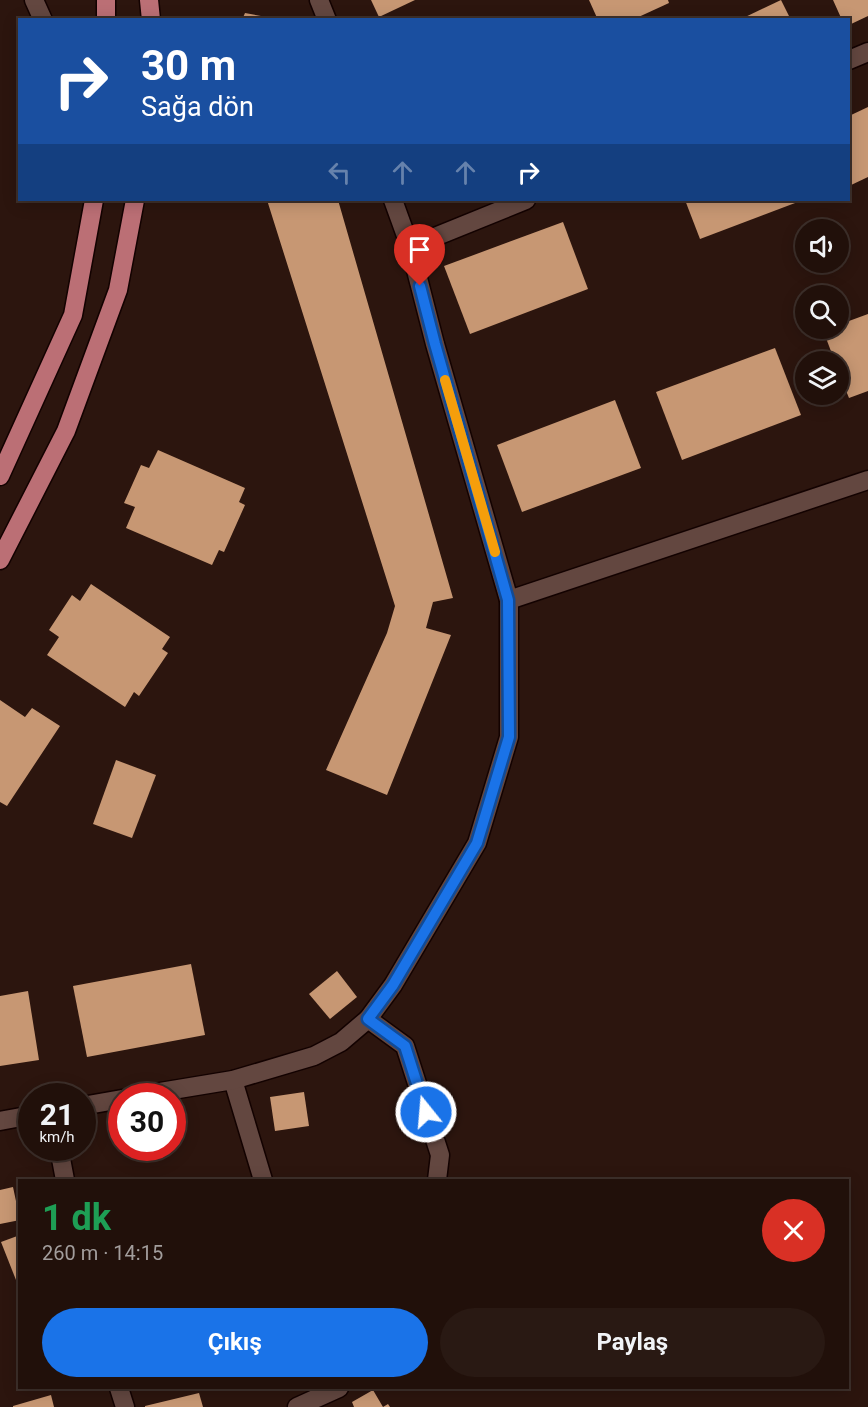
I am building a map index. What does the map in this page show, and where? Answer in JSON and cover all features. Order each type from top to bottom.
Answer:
[{"type":"main road","points":[[106,0],[106,18]]},
{"type":"main road","points":[[148,0],[151,18]]},
{"type":"main road","points":[[0,476],[73,315],[94,201]]},
{"type":"main road","points":[[0,560],[66,431],[118,290],[135,201]]},
{"type":"street","points":[[34,0],[42,18]]},
{"type":"street","points":[[319,0],[326,18]]},
{"type":"street","points":[[850,60],[868,52]]},
{"type":"street","points":[[186,1088],[233,1080],[314,1056],[341,1042],[368,1019],[393,985],[477,843],[509,737],[508,600],[435,344],[410,247],[393,201]]},
{"type":"street","points":[[410,247],[524,201]]},
{"type":"street","points":[[508,600],[868,480]]},
{"type":"street","points":[[368,1019],[405,1046],[440,1155],[437,1179]]},
{"type":"street","points":[[233,1080],[263,1179]]},
{"type":"street","points":[[0,1121],[18,1118]]},
{"type":"street","points":[[61,1161],[65,1179]]},
{"type":"street","points":[[119,1389],[124,1407]]},
{"type":"street","points":[[297,1407],[330,1394]]},
{"type":"building","points":[[371,0],[415,0],[379,17]]},
{"type":"building","points":[[589,0],[668,0],[669,3],[636,18],[597,18]]},
{"type":"building","points":[[781,0],[790,18],[743,18]]},
{"type":"building","points":[[833,0],[868,0],[868,16],[850,25],[850,18],[841,18]]},
{"type":"building","points":[[245,13],[272,18],[243,18]]},
{"type":"building","points":[[868,107],[868,177],[850,186],[850,116]]},
{"type":"building","points":[[267,201],[338,201],[453,598],[433,602],[426,628],[451,635],[387,795],[326,770],[387,633],[395,606]]},
{"type":"building","points":[[685,201],[800,201],[700,239]]},
{"type":"building","points":[[563,222],[588,289],[470,334],[444,266]]},
{"type":"building","points":[[868,314],[868,391],[849,398],[849,351],[831,351],[826,339],[849,339],[849,321]]},
{"type":"building","points":[[775,348],[795,400],[795,405],[797,405],[801,415],[682,460],[656,392]]},
{"type":"building","points":[[615,400],[641,468],[522,512],[497,445]]},
{"type":"building","points":[[158,450],[245,488],[239,502],[245,505],[224,552],[219,550],[212,565],[126,528],[135,507],[124,503],[141,465],[149,468]]},
{"type":"building","points":[[91,584],[170,637],[162,649],[168,653],[139,696],[134,692],[125,707],[47,655],[59,637],[49,630],[72,595],[80,601]]},
{"type":"building","points":[[0,700],[25,717],[32,708],[60,726],[7,806],[0,802]]},
{"type":"building","points":[[116,760],[156,775],[132,838],[93,824]]},
{"type":"building","points":[[191,964],[205,1035],[87,1057],[73,986]]},
{"type":"building","points":[[337,971],[357,997],[330,1019],[309,994]]},
{"type":"building","points":[[28,991],[39,1060],[0,1066],[0,996]]},
{"type":"building","points":[[304,1092],[309,1126],[275,1131],[270,1097]]},
{"type":"building","points":[[13,1187],[18,1220],[0,1224],[0,1190]]},
{"type":"building","points":[[18,1236],[18,1279],[16,1280],[1,1242]]},
{"type":"building","points":[[373,1390],[383,1407],[354,1407],[352,1402]]},
{"type":"building","points":[[199,1393],[203,1407],[145,1407],[145,1406]]},
{"type":"building","points":[[51,1395],[54,1407],[13,1407],[13,1406]]},
{"type":"slow traffic","points":[[445,380],[495,552]]},
{"type":"route","points":[[420,286],[508,600],[509,737],[477,843],[393,985],[368,1019],[405,1046],[426,1112]]}]
